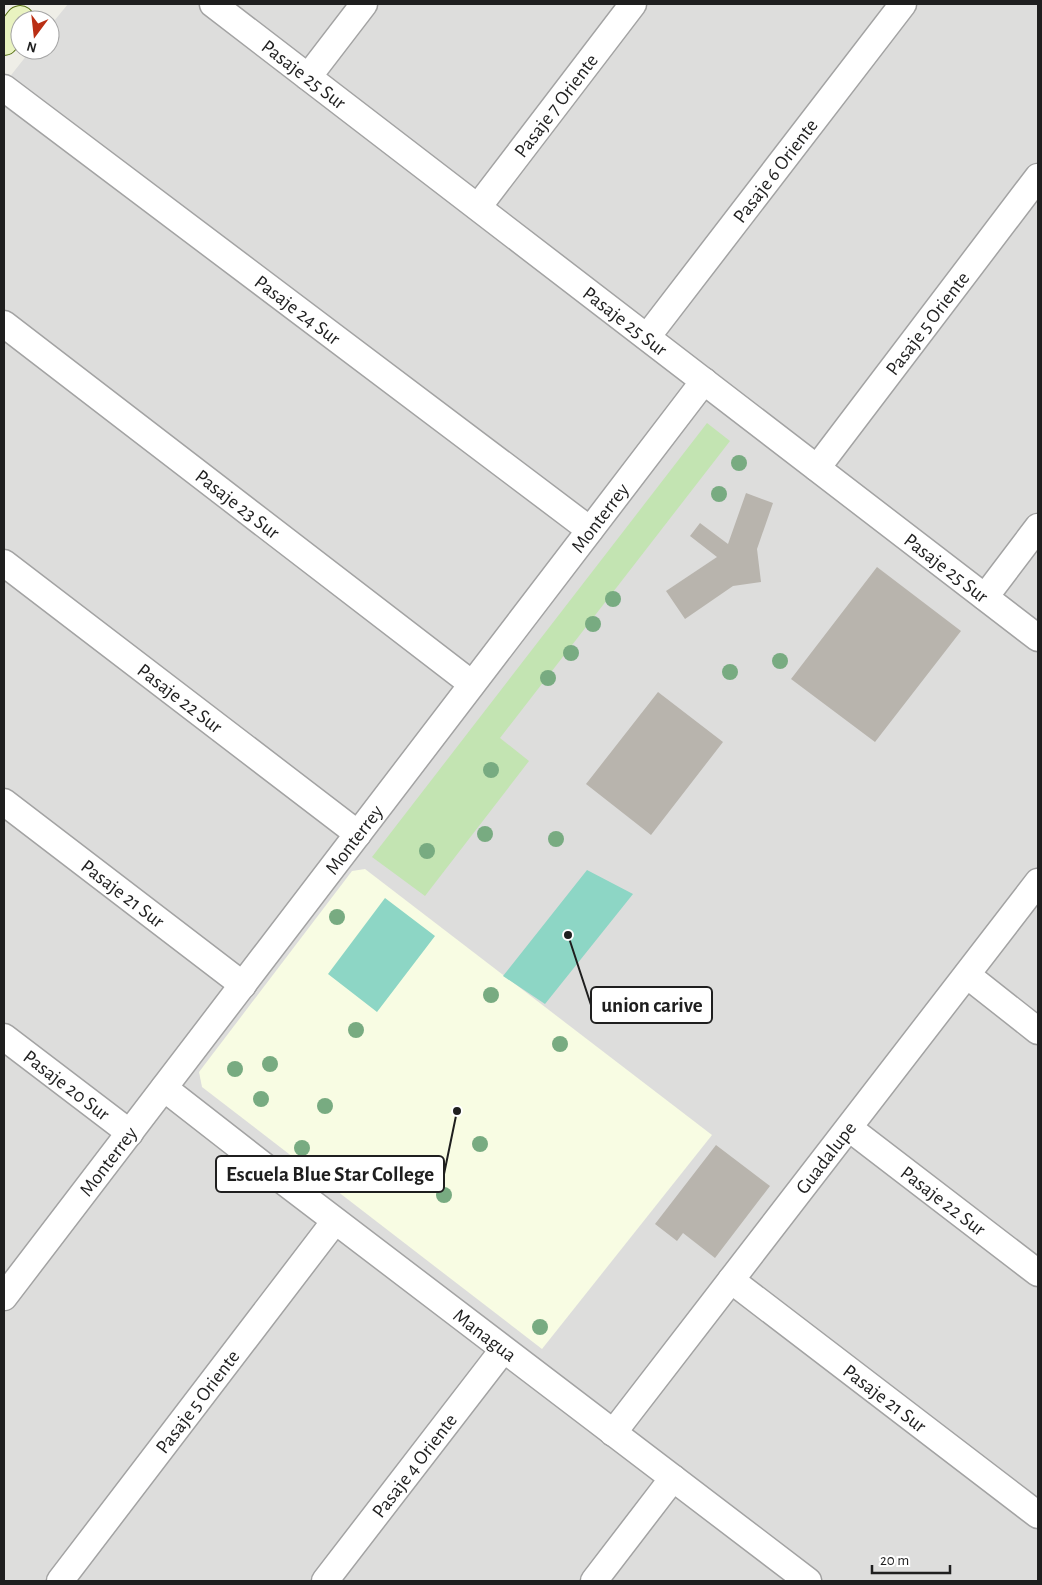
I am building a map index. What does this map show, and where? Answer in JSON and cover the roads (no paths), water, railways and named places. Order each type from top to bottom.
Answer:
[{"type":"street","name":"Pasaje 25 Sur","points":[[213,4],[1038,638]]},
{"type":"street","points":[[308,76],[364,4]]},
{"type":"street","name":"Pasaje 7 Oriente","points":[[478,207],[633,4]]},
{"type":"street","name":"Pasaje 6 Oriente","points":[[647,337],[903,4]]},
{"type":"street","name":"Pasaje 24 Sur","points":[[4,88],[590,530]]},
{"type":"street","name":"Pasaje 5 Oriente","points":[[817,468],[1038,177]]},
{"type":"street","name":"Pasaje 23 Sur","points":[[4,324],[472,684]]},
{"type":"street","name":"Monterrey","points":[[8,1285],[130,1133],[704,382]]},
{"type":"street","points":[[985,597],[1038,527]]},
{"type":"street","name":"Pasaje 22 Sur","points":[[4,563],[358,834]]},
{"type":"street","name":"Pasaje 21 Sur","points":[[4,802],[243,985]]},
{"type":"street","name":"Guadalupe","points":[[613,1433],[1038,882]]},
{"type":"street","points":[[967,975],[1038,1031]]},
{"type":"street","name":"Pasaje 20 Sur","points":[[4,1037],[130,1133]]},
{"type":"street","name":"Managua","points":[[164,1088],[335,1221],[808,1581]]},
{"type":"street","name":"Pasaje 22 Sur","points":[[849,1128],[1038,1274]]},
{"type":"street","name":"Pasaje 5 Oriente","points":[[60,1581],[335,1221]]},
{"type":"street","name":"Pasaje 21 Sur","points":[[731,1280],[1038,1516]]},
{"type":"street","name":"Pasaje 4 Oriente","points":[[326,1581],[504,1350]]},
{"type":"street","points":[[594,1581],[673,1478]]},
{"type":"place","name":"union carive","points":[[568,935]]},
{"type":"place","name":"Escuela Blue Star College","points":[[457,1111]]}]
